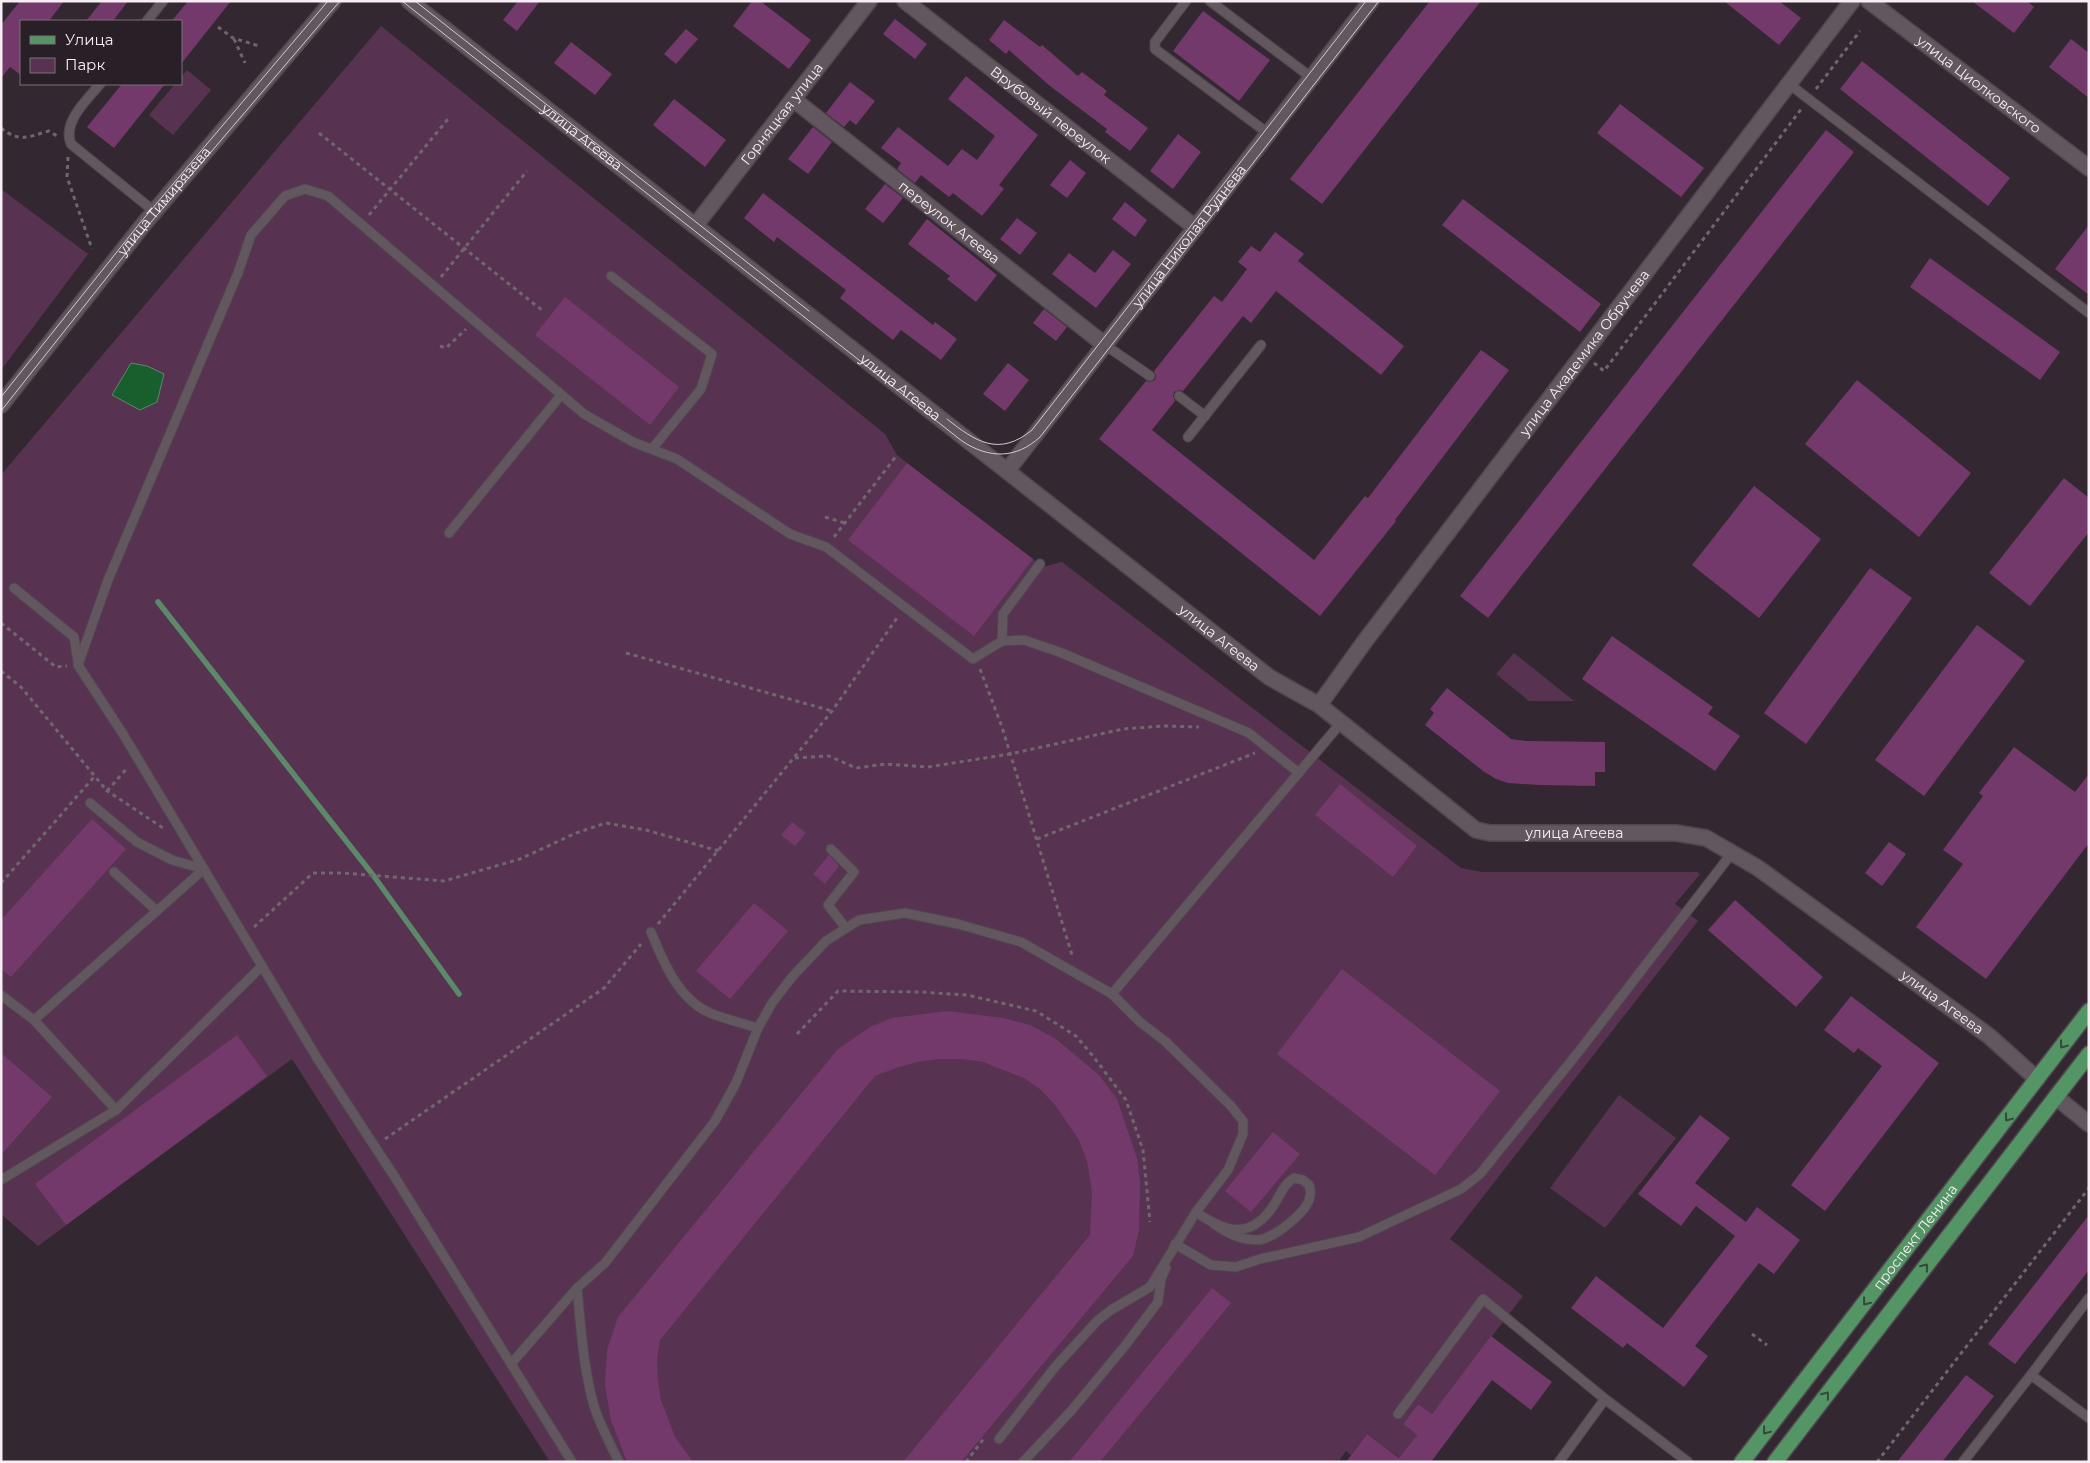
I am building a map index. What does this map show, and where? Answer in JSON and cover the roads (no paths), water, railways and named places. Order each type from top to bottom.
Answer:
[{"type":"main road","name":"проспект Ленина","points":[[1742,1462],[2089,1011]]},
{"type":"main road","name":"проспект Ленина","points":[[1775,1462],[2089,1054]]},
{"type":"main road","name":"улица Агеева","points":[[2037,1080],[2056,1097]]},
{"type":"street","name":"улица Агеева","points":[[409,1],[1269,677],[1319,705],[1340,724],[1476,830],[1490,832],[1676,833],[1706,838],[1766,873],[1989,1036],[2037,1080]]},
{"type":"street","name":"Горняцкая улица","points":[[695,226],[869,1]]},
{"type":"street","name":"Врубовый переулок","points":[[905,1],[1196,228]]},
{"type":"street","name":"улица Академика Обручева","points":[[1319,705],[1344,668],[1852,1]]},
{"type":"street","name":"улица Циолковского","points":[[1869,1],[2089,168]]},
{"type":"street","name":"улица Тимирязева","points":[[1,405],[155,212],[333,2]]},
{"type":"street","name":"улица Николая Руднева","points":[[1007,471],[1269,134],[1368,2]]},
{"type":"street","name":"переулок Агеева","points":[[794,99],[1105,345]]},
{"type":"street","name":"улица Агеева","points":[[2056,1097],[2089,1124]]},
{"type":"lane","points":[[148,20],[163,1]]},
{"type":"lane","points":[[1186,1],[1155,42],[1155,49],[1269,134]]},
{"type":"lane","points":[[1210,1],[1312,78]]},
{"type":"lane","points":[[1789,84],[2089,313]]},
{"type":"lane","points":[[99,85],[72,120],[69,131],[71,144],[155,212]]},
{"type":"lane","points":[[78,665],[108,580],[238,273],[251,235],[285,196],[304,189],[328,196],[584,414],[633,442],[677,459],[790,534],[826,547],[973,659],[1002,641],[1024,640],[1062,653],[1249,733],[1299,772]]},
{"type":"lane","points":[[611,276],[712,354],[701,389],[652,449]]},
{"type":"lane","points":[[1105,345],[1150,376]]},
{"type":"lane","points":[[1188,437],[1261,345]]},
{"type":"lane","points":[[449,533],[561,395]]},
{"type":"lane","points":[[1179,396],[1205,416]]},
{"type":"lane","points":[[1002,641],[1003,614],[1040,564]]},
{"type":"lane","points":[[14,588],[74,637],[78,665],[124,734],[317,1058],[572,1462]]},
{"type":"lane","points":[[1112,994],[1340,724]]},
{"type":"lane","points":[[90,803],[137,842],[172,860],[204,869]]},
{"type":"lane","points":[[831,849],[854,872],[828,906],[846,928]]},
{"type":"lane","points":[[1175,1244],[1211,1265],[1236,1267],[1359,1237],[1461,1189],[1480,1174],[1580,1050],[1732,853]]},
{"type":"lane","points":[[34,1020],[204,869]]},
{"type":"lane","points":[[114,872],[157,911]]},
{"type":"lane","points":[[511,1364],[577,1288],[605,1263],[715,1121],[736,1083],[758,1028],[772,1003],[792,976],[826,941],[859,920],[904,913],[958,924],[1021,942],[1112,994],[1140,1022],[1166,1042],[1231,1106],[1243,1121],[1244,1134],[1228,1170],[1196,1212],[1150,1287],[1111,1310],[1097,1321],[1055,1367],[999,1439]]},
{"type":"lane","points":[[651,932],[663,960],[684,995],[708,1012],[758,1028]]},
{"type":"lane","points":[[1,1180],[116,1110],[262,966]]},
{"type":"lane","points":[[1,995],[34,1020],[116,1110]]},
{"type":"lane","points":[[1196,1212],[1233,1237],[1260,1240],[1278,1232],[1304,1207],[1310,1198],[1309,1185],[1303,1180],[1294,1178],[1288,1182],[1268,1212],[1258,1223],[1247,1230],[1214,1224]]},
{"type":"lane","points":[[1023,1462],[1071,1411],[1158,1302],[1161,1278],[1175,1244]]},
{"type":"lane","points":[[577,1288],[584,1360],[594,1406],[607,1439],[619,1462]]},
{"type":"lane","points":[[1398,1414],[1483,1298],[1605,1399],[1688,1462]]},
{"type":"lane","points":[[1963,1462],[2089,1298]]},
{"type":"lane","points":[[2031,1375],[2089,1418]]},
{"type":"lane","points":[[1559,1462],[1605,1399]]},
{"type":"waterway","points":[[158,602],[373,875],[459,994]]},
{"type":"tram line","points":[[1,397],[140,223],[328,1]]},
{"type":"tram line","points":[[1,411],[146,228],[340,1]]},
{"type":"tram line","points":[[402,1],[962,441],[982,451],[1002,454],[1012,453],[1021,449],[1040,437],[1379,1]]},
{"type":"tram line","points":[[415,1],[809,311]]},
{"type":"tram line","points":[[947,419],[978,440],[988,443],[1009,443],[1032,430],[1366,1]]}]
